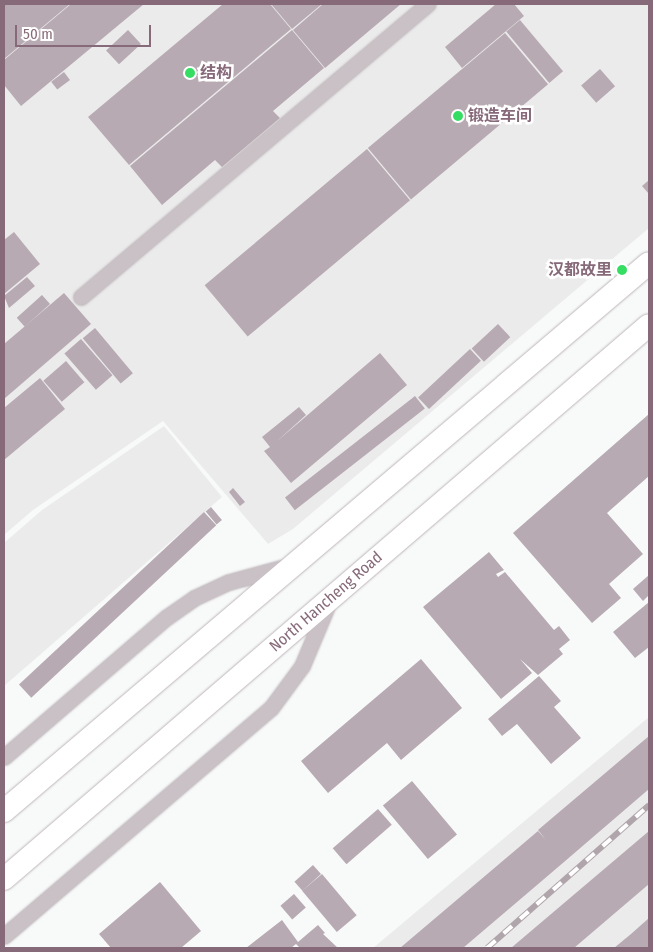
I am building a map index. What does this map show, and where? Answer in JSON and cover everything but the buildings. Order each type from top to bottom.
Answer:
[{"type":"main road","points":[[4,811],[291,564],[649,263]]},
{"type":"main road","name":"North Hancheng Road","points":[[4,879],[649,325]]},
{"type":"street","points":[[81,297],[428,4]]},
{"type":"street","points":[[4,757],[167,617],[194,598],[229,582],[291,564]]},
{"type":"street","points":[[4,936],[271,708],[302,666],[330,599]]},
{"type":"shaded area","points":[[4,4],[649,4],[649,228],[293,529],[268,544],[163,421],[33,510],[4,535]]},
{"type":"shaded area","points":[[164,426],[222,497],[4,686],[4,543],[42,510]]},
{"type":"shaded area","points":[[649,717],[649,948],[373,948],[509,834]]},
{"type":"railway","points":[[487,948],[649,805]]},
{"type":"place","name":"结构","points":[[190,73]]},
{"type":"place","name":"锻造车间","points":[[458,116]]},
{"type":"place","name":"汉都故里","points":[[622,270]]}]
